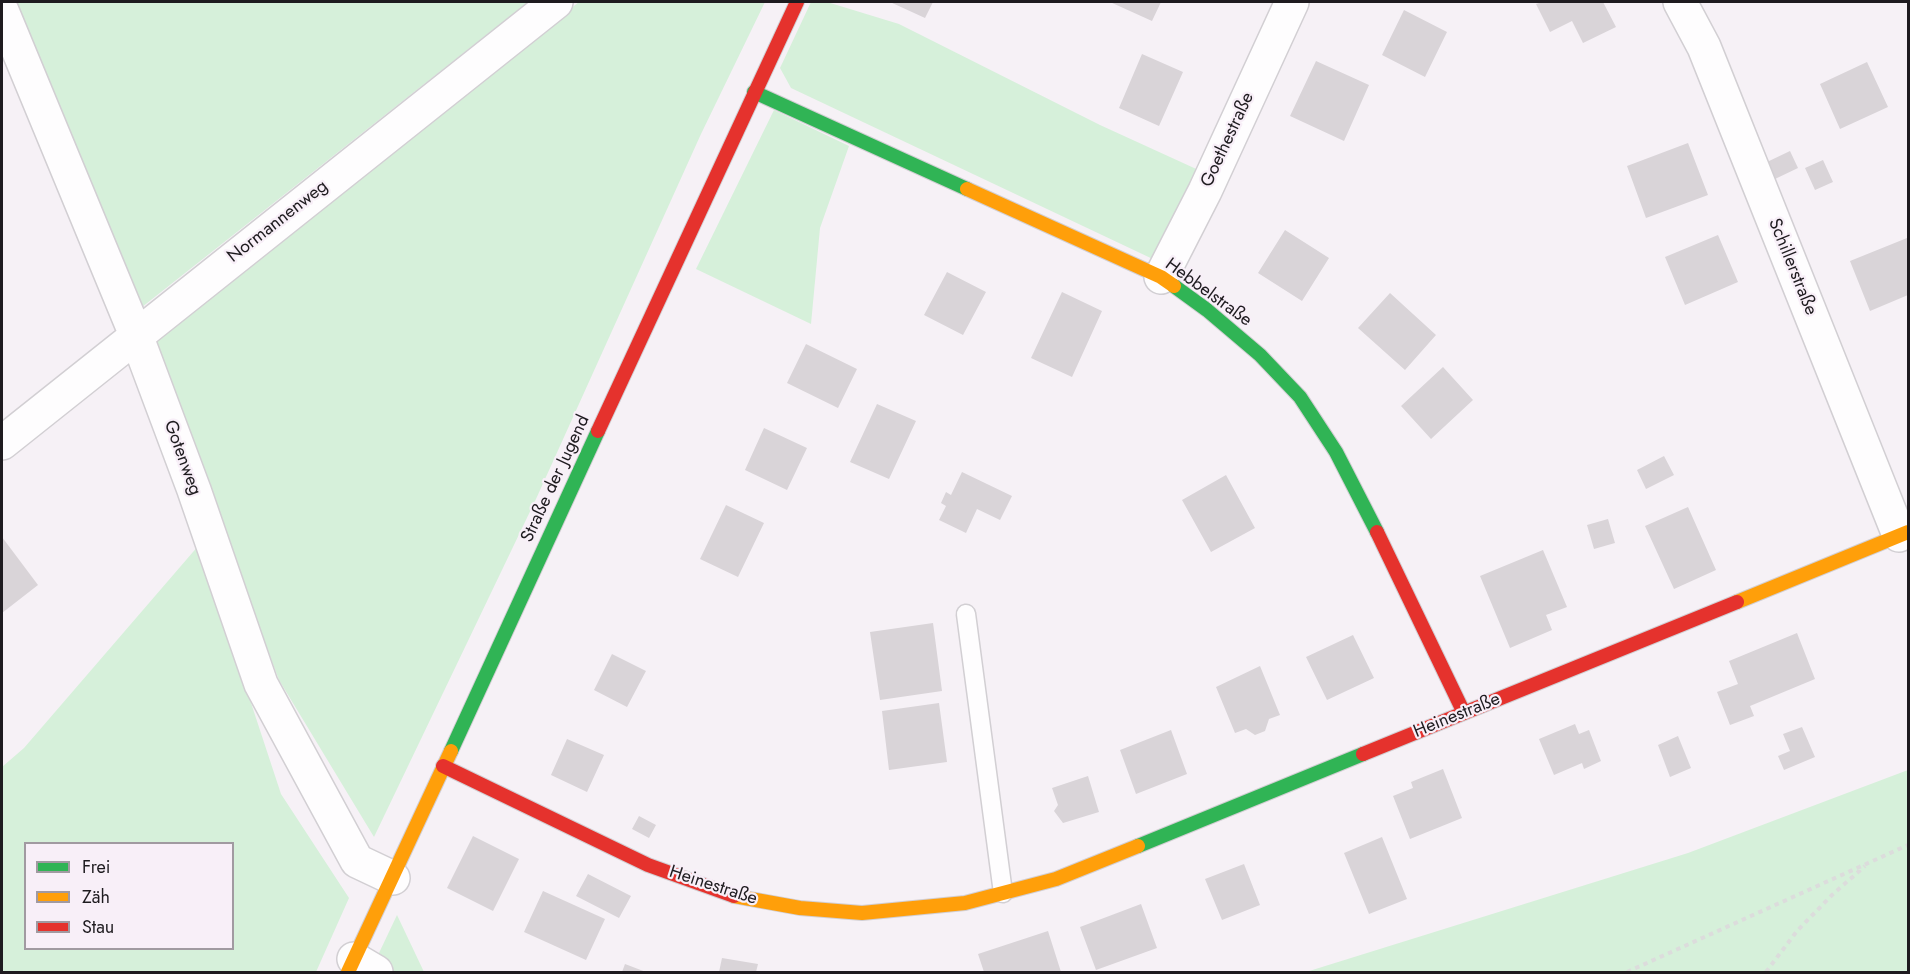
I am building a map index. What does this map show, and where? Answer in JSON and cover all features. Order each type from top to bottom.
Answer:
[{"type":"street","name":"Normannenweg","points":[[2,443],[556,2]]},
{"type":"street","name":"Straße der Jugend","points":[[359,968],[393,879],[443,766],[796,2]]},
{"type":"street","name":"Goethestraße","points":[[1161,277],[1204,191],[1292,2]]},
{"type":"street","name":"Schillerstraße","points":[[1680,2],[1704,47],[1904,534]]},
{"type":"street","name":"Gotenweg","points":[[2,12],[136,335],[194,490],[261,684],[357,861],[393,879]]},
{"type":"street","name":"Hebbelstraße","points":[[754,93],[1161,277],[1225,325],[1260,355],[1300,397],[1359,493],[1464,713]]},
{"type":"street","name":"Heinestraße","points":[[443,766],[648,865],[749,901],[862,913],[965,903],[1056,879],[1904,534]]},
{"type":"lane","points":[[966,614],[1004,893]]},
{"type":"path","points":[[1627,972],[1908,845]]},
{"type":"path","points":[[1766,972],[1797,932],[1832,895],[1869,863]]},
{"type":"green space","points":[[16,2],[528,2],[137,311]]},
{"type":"green space","points":[[579,2],[765,2],[701,134],[536,499],[374,837],[279,680],[206,489],[144,344]]},
{"type":"green space","points":[[811,2],[827,2],[899,24],[1100,125],[1205,173],[1157,261],[791,88],[780,68]]},
{"type":"green space","points":[[774,110],[849,146],[820,228],[811,324],[696,269]]},
{"type":"green space","points":[[199,545],[281,794],[349,898],[316,972],[2,972],[2,767],[24,748]]},
{"type":"green space","points":[[1908,770],[1908,972],[1306,972],[1688,853]]},
{"type":"green space","points":[[397,915],[424,972],[370,972]]},
{"type":"building","points":[[890,2],[933,2],[925,18]]},
{"type":"building","points":[[1110,2],[1161,2],[1152,21]]},
{"type":"building","points":[[1542,2],[1603,2],[1616,27],[1583,43],[1572,21],[1550,32],[1536,4]]},
{"type":"building","points":[[1404,10],[1447,32],[1425,77],[1382,55]]},
{"type":"building","points":[[1142,54],[1183,72],[1159,126],[1119,108]]},
{"type":"building","points":[[1316,61],[1369,85],[1344,141],[1290,116]]},
{"type":"building","points":[[1867,62],[1888,107],[1840,129],[1820,84]]},
{"type":"building","points":[[1688,143],[1708,195],[1646,218],[1627,166]]},
{"type":"building","points":[[1790,151],[1798,168],[1775,179],[1767,162]]},
{"type":"building","points":[[1823,160],[1833,182],[1815,190],[1805,168]]},
{"type":"building","points":[[1285,230],[1329,258],[1302,301],[1258,273]]},
{"type":"building","points":[[1718,235],[1738,282],[1685,305],[1665,257]]},
{"type":"building","points":[[1907,238],[1908,295],[1870,311],[1850,261]]},
{"type":"building","points":[[947,272],[986,292],[963,335],[924,315]]},
{"type":"building","points":[[1062,292],[1102,311],[1072,377],[1031,358]]},
{"type":"building","points":[[1390,293],[1436,335],[1405,370],[1358,328]]},
{"type":"building","points":[[806,344],[857,369],[838,408],[787,383]]},
{"type":"building","points":[[1443,367],[1473,400],[1431,439],[1401,406]]},
{"type":"building","points":[[877,404],[916,421],[889,479],[850,462]]},
{"type":"building","points":[[764,428],[807,448],[787,490],[745,470]]},
{"type":"building","points":[[1664,456],[1674,475],[1646,489],[1637,470]]},
{"type":"building","points":[[962,472],[1012,496],[1000,520],[977,509],[966,533],[939,520],[946,506],[941,503],[946,492],[951,495]]},
{"type":"building","points":[[1226,475],[1255,528],[1211,552],[1182,500]]},
{"type":"building","points":[[726,505],[764,523],[738,577],[700,559]]},
{"type":"building","points":[[1688,507],[1716,570],[1674,589],[1645,526]]},
{"type":"building","points":[[1608,519],[1615,543],[1594,549],[1587,525]]},
{"type":"building","points":[[2,537],[38,585],[2,613]]},
{"type":"building","points":[[1543,550],[1567,607],[1546,615],[1552,630],[1510,648],[1480,576]]},
{"type":"building","points":[[933,623],[942,691],[880,700],[870,632]]},
{"type":"building","points":[[1797,633],[1815,679],[1750,706],[1754,716],[1730,725],[1717,692],[1738,684],[1729,661]]},
{"type":"building","points":[[1353,635],[1374,678],[1327,700],[1306,657]]},
{"type":"building","points":[[612,654],[646,671],[627,707],[594,690]]},
{"type":"building","points":[[1260,666],[1280,715],[1269,719],[1265,731],[1255,735],[1246,729],[1235,733],[1216,687]]},
{"type":"building","points":[[939,703],[947,762],[889,770],[882,711]]},
{"type":"building","points":[[1575,724],[1579,734],[1589,730],[1601,761],[1584,769],[1582,763],[1554,775],[1539,739]]},
{"type":"building","points":[[1802,727],[1815,757],[1784,770],[1778,756],[1790,751],[1783,734]]},
{"type":"building","points":[[1171,730],[1187,774],[1136,794],[1120,750]]},
{"type":"building","points":[[1678,736],[1691,768],[1670,777],[1658,745]]},
{"type":"building","points":[[567,739],[604,755],[587,792],[551,775]]},
{"type":"building","points":[[1443,769],[1462,818],[1410,839],[1393,796],[1413,788],[1411,782]]},
{"type":"building","points":[[1088,776],[1099,812],[1063,823],[1054,811],[1058,805],[1052,788]]},
{"type":"building","points":[[639,816],[656,825],[649,838],[632,829]]},
{"type":"building","points":[[473,836],[519,859],[493,911],[447,888]]},
{"type":"building","points":[[1382,837],[1407,899],[1369,914],[1344,853]]},
{"type":"building","points":[[1244,864],[1260,905],[1222,920],[1205,879]]},
{"type":"building","points":[[588,874],[631,896],[619,918],[576,896]]},
{"type":"building","points":[[543,891],[605,919],[586,960],[524,932]]},
{"type":"building","points":[[1141,904],[1157,948],[1096,970],[1080,927]]},
{"type":"building","points":[[1048,931],[1061,972],[984,972],[978,954]]},
{"type":"building","points":[[722,958],[758,964],[756,972],[719,972]]},
{"type":"building","points":[[625,964],[646,972],[622,972]]},
{"type":"traffic: fast","points":[[754,92],[967,189]]},
{"type":"traffic: fast","points":[[1174,286],[1207,310],[1260,355],[1300,397],[1336,452],[1377,532]]},
{"type":"traffic: fast","points":[[451,751],[598,431]]},
{"type":"traffic: fast","points":[[1138,846],[1363,754]]},
{"type":"traffic: slow","points":[[967,189],[1161,277],[1174,286]]},
{"type":"traffic: slow","points":[[1737,602],[1908,532]]},
{"type":"traffic: slow","points":[[348,972],[451,751]]},
{"type":"traffic: slow","points":[[734,896],[800,908],[862,913],[965,903],[1056,879],[1138,846]]},
{"type":"traffic: jam","points":[[598,431],[797,2]]},
{"type":"traffic: jam","points":[[1377,532],[1464,713]]},
{"type":"traffic: jam","points":[[1363,754],[1737,602]]},
{"type":"traffic: jam","points":[[443,766],[648,865],[734,896]]}]
